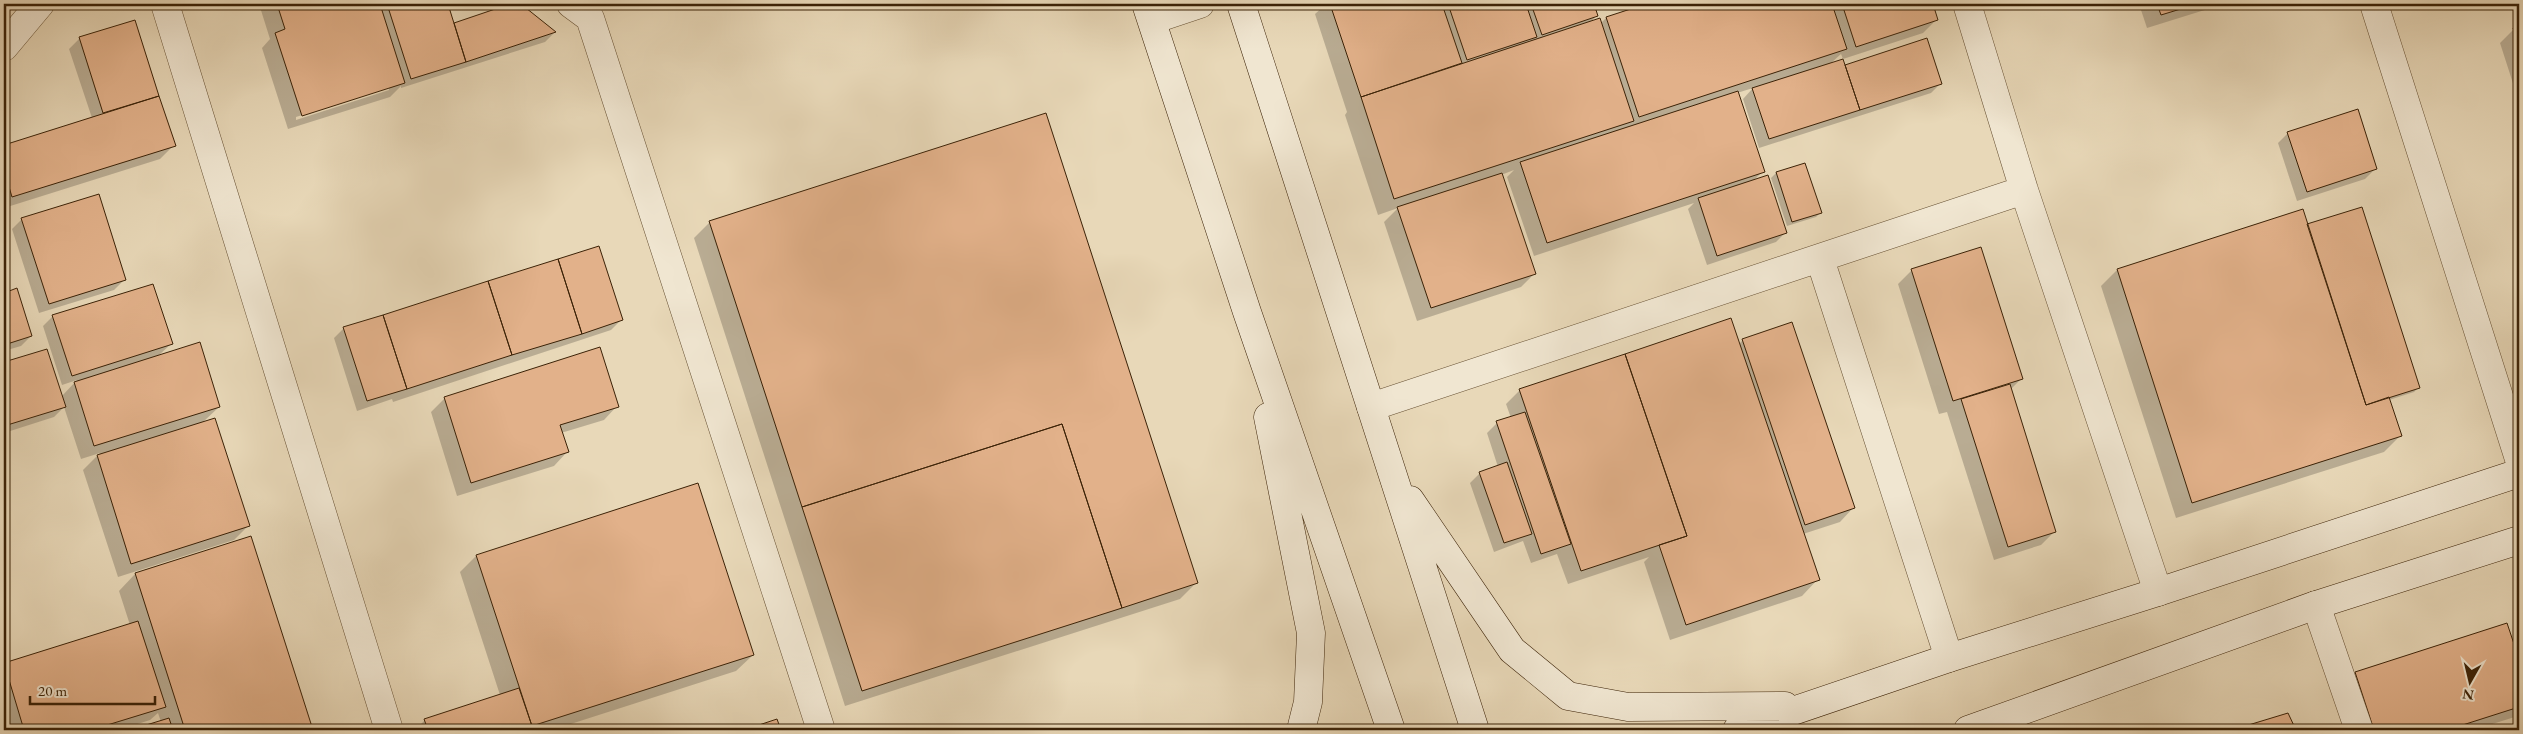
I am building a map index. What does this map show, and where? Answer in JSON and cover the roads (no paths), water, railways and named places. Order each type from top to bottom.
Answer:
[{"type":"street","points":[[4,47],[40,4]]},
{"type":"street","points":[[165,4],[389,730]]},
{"type":"street","points":[[571,4],[590,18],[821,730]]},
{"type":"street","points":[[1200,4],[1149,12],[1247,312],[1391,730]]},
{"type":"street","points":[[1241,4],[1475,730]]},
{"type":"street","points":[[1967,4],[2024,190],[2158,592]]},
{"type":"street","points":[[2374,4],[2519,459]]},
{"type":"street","points":[[1370,407],[2024,190]]},
{"type":"street","points":[[1820,259],[1949,658]]},
{"type":"street","points":[[1247,312],[1312,633],[1308,702],[1301,730]]},
{"type":"street","points":[[1737,730],[1949,658],[2158,592],[2519,473]]},
{"type":"street","points":[[1393,476],[1512,650],[1568,696],[1628,708],[1810,706]]},
{"type":"street","points":[[1968,730],[2035,720],[2316,605],[2519,540]]},
{"type":"street","points":[[2316,605],[2359,730]]}]
